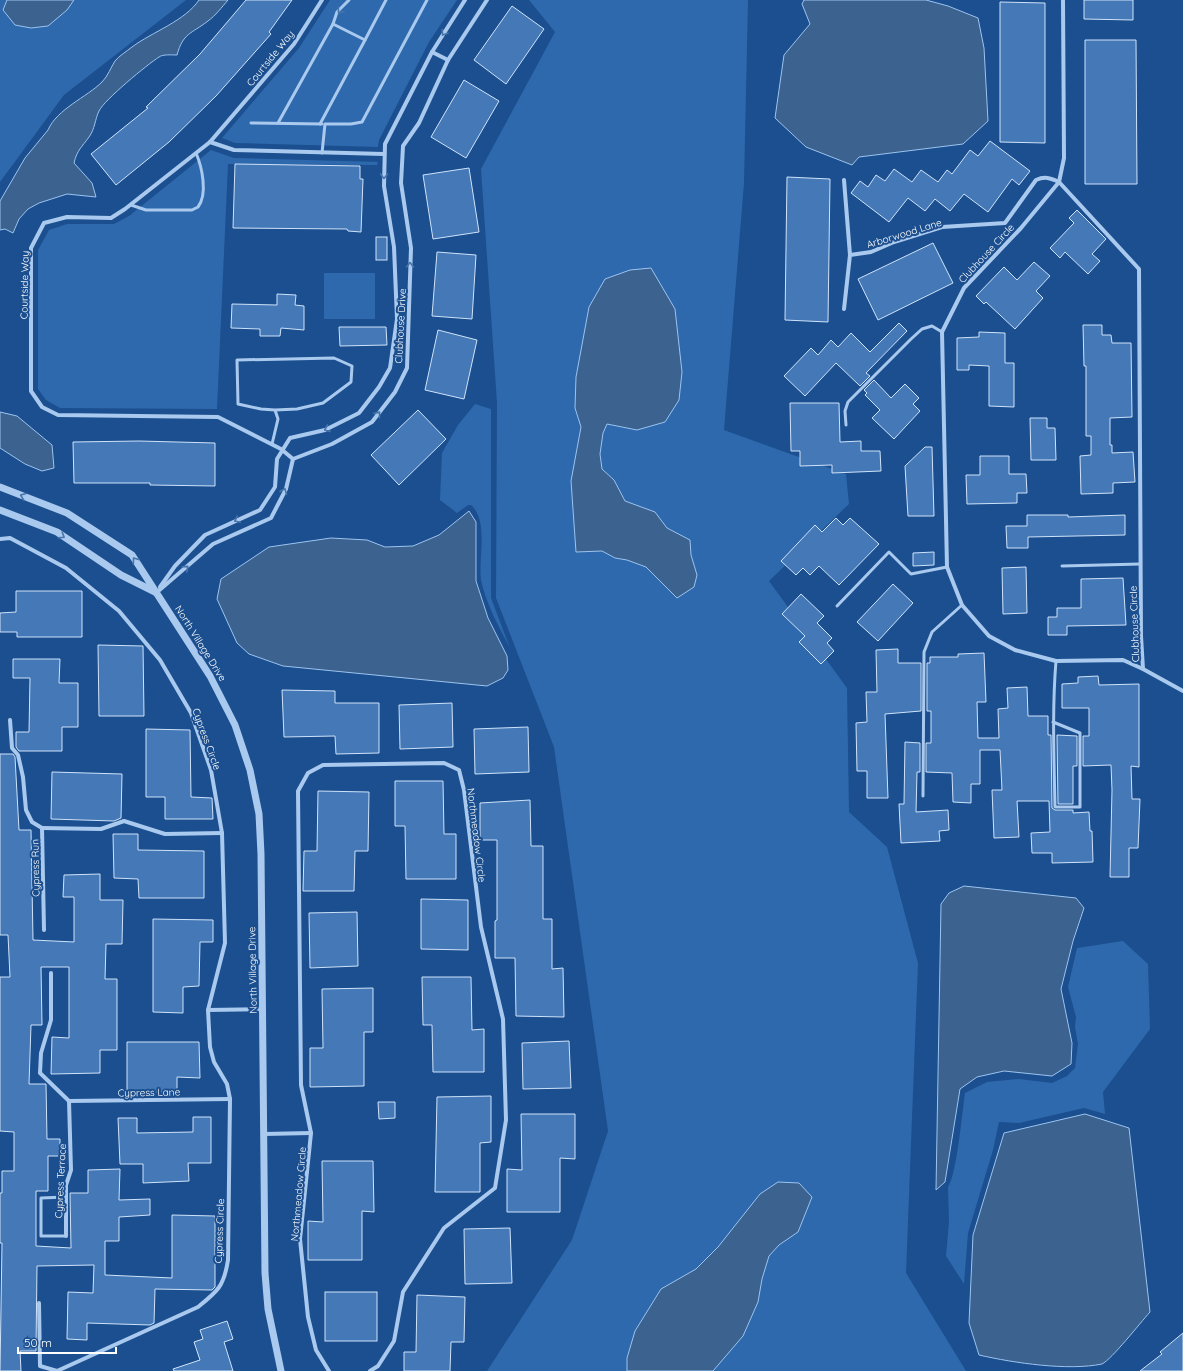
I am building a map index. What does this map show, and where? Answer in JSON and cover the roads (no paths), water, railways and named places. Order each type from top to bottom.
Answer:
[{"type":"street","name":"Courtside Way","points":[[293,459],[282,449],[218,417],[58,415],[42,407],[32,391],[32,248],[44,223],[67,217],[111,218],[131,205],[210,142],[294,44],[322,0]]},
{"type":"street","name":"Clubhouse Drive","points":[[282,449],[290,438],[325,430],[359,413],[379,387],[390,368],[397,319],[394,247],[384,186],[385,144],[432,52],[465,0]]},
{"type":"street","name":"Clubhouse Drive","points":[[293,459],[332,444],[372,422],[395,392],[407,368],[410,319],[410,248],[401,183],[403,146],[419,123],[448,60],[486,0]]},
{"type":"street","name":"Clubhouse Circle","points":[[1058,182],[1138,269],[1140,564],[1143,669],[1123,660],[1056,661],[1015,650],[989,636],[962,605],[948,567],[942,332],[964,288],[1021,228],[1058,182],[1064,158],[1063,0]]},
{"type":"street","points":[[432,52],[448,60]]},
{"type":"street","points":[[210,142],[234,150],[384,154]]},
{"type":"street","name":"Arborwood Lane","points":[[850,255],[871,252],[894,242],[942,227],[1005,223],[1036,180],[1047,177],[1058,182]]},
{"type":"street","points":[[844,180],[850,255],[844,309]]},
{"type":"street","points":[[156,592],[175,566],[206,535],[260,510],[275,487],[277,459],[282,449]]},
{"type":"street","points":[[156,592],[213,544],[271,518],[286,489],[293,459]]},
{"type":"street","name":"North Village Drive","points":[[0,487],[67,513],[132,555],[210,676],[235,726],[250,770],[258,814],[261,854],[265,1273],[268,1309],[281,1371]]},
{"type":"street","points":[[0,510],[57,532],[121,574],[156,592]]},
{"type":"street","name":"Cypress Circle","points":[[0,539],[10,538],[66,568],[119,611],[160,660],[191,713],[209,763],[222,833],[224,943],[208,1010],[210,1047],[214,1062],[227,1084],[230,1099],[228,1260],[226,1272],[218,1291],[198,1307],[57,1371],[40,1366],[39,1303]]},
{"type":"street","points":[[1143,669],[1183,691]]},
{"type":"street","name":"Cypress Run","points":[[10,720],[12,748],[18,755],[24,777],[26,810],[32,822],[42,828],[44,930]]},
{"type":"street","name":"Northmeadow Circle","points":[[329,1371],[316,1350],[308,1317],[300,1239],[312,1133],[301,1085],[298,791],[308,773],[322,765],[444,763],[459,770],[464,790],[480,927],[503,1019],[506,1120],[495,1188],[444,1228],[403,1292],[394,1341],[378,1366],[370,1371]]},
{"type":"street","points":[[42,828],[101,829],[124,821],[165,834],[222,833]]},
{"type":"street","points":[[51,973],[51,1020],[41,1053],[40,1073],[69,1101]]},
{"type":"street","points":[[208,1010],[263,1009]]},
{"type":"street","name":"Cypress Lane","points":[[69,1101],[230,1099]]},
{"type":"street","name":"Cypress Terrace","points":[[66,1236],[66,1185],[71,1170],[69,1101]]},
{"type":"street","name":"Northmeadow Circle","points":[[264,1134],[312,1133]]},
{"type":"lane","points":[[278,124],[333,24],[337,12],[350,0]]},
{"type":"lane","points":[[320,124],[386,0]]},
{"type":"lane","points":[[251,123],[351,124],[362,122],[427,0]]},
{"type":"lane","points":[[333,24],[364,40]]},
{"type":"lane","points":[[322,153],[325,124]]},
{"type":"lane","points":[[131,205],[146,210],[192,210],[198,207],[202,197],[201,166],[196,153]]},
{"type":"lane","points":[[846,425],[845,411],[848,402],[911,339],[922,329],[932,326],[942,332]]},
{"type":"lane","points":[[334,358],[352,366],[352,382],[323,403],[297,409],[275,410],[261,410],[238,404],[237,360],[334,358]]},
{"type":"lane","points":[[272,444],[278,419],[275,410]]},
{"type":"lane","points":[[837,606],[889,552],[911,574],[948,567]]},
{"type":"lane","points":[[1062,566],[1140,564]]},
{"type":"lane","points":[[923,796],[924,652],[932,632],[962,605]]},
{"type":"lane","points":[[1053,722],[1080,733],[1080,807],[1055,807],[1053,722],[1056,661]]},
{"type":"lane","points":[[66,1197],[41,1198],[41,1236],[66,1236]]}]
